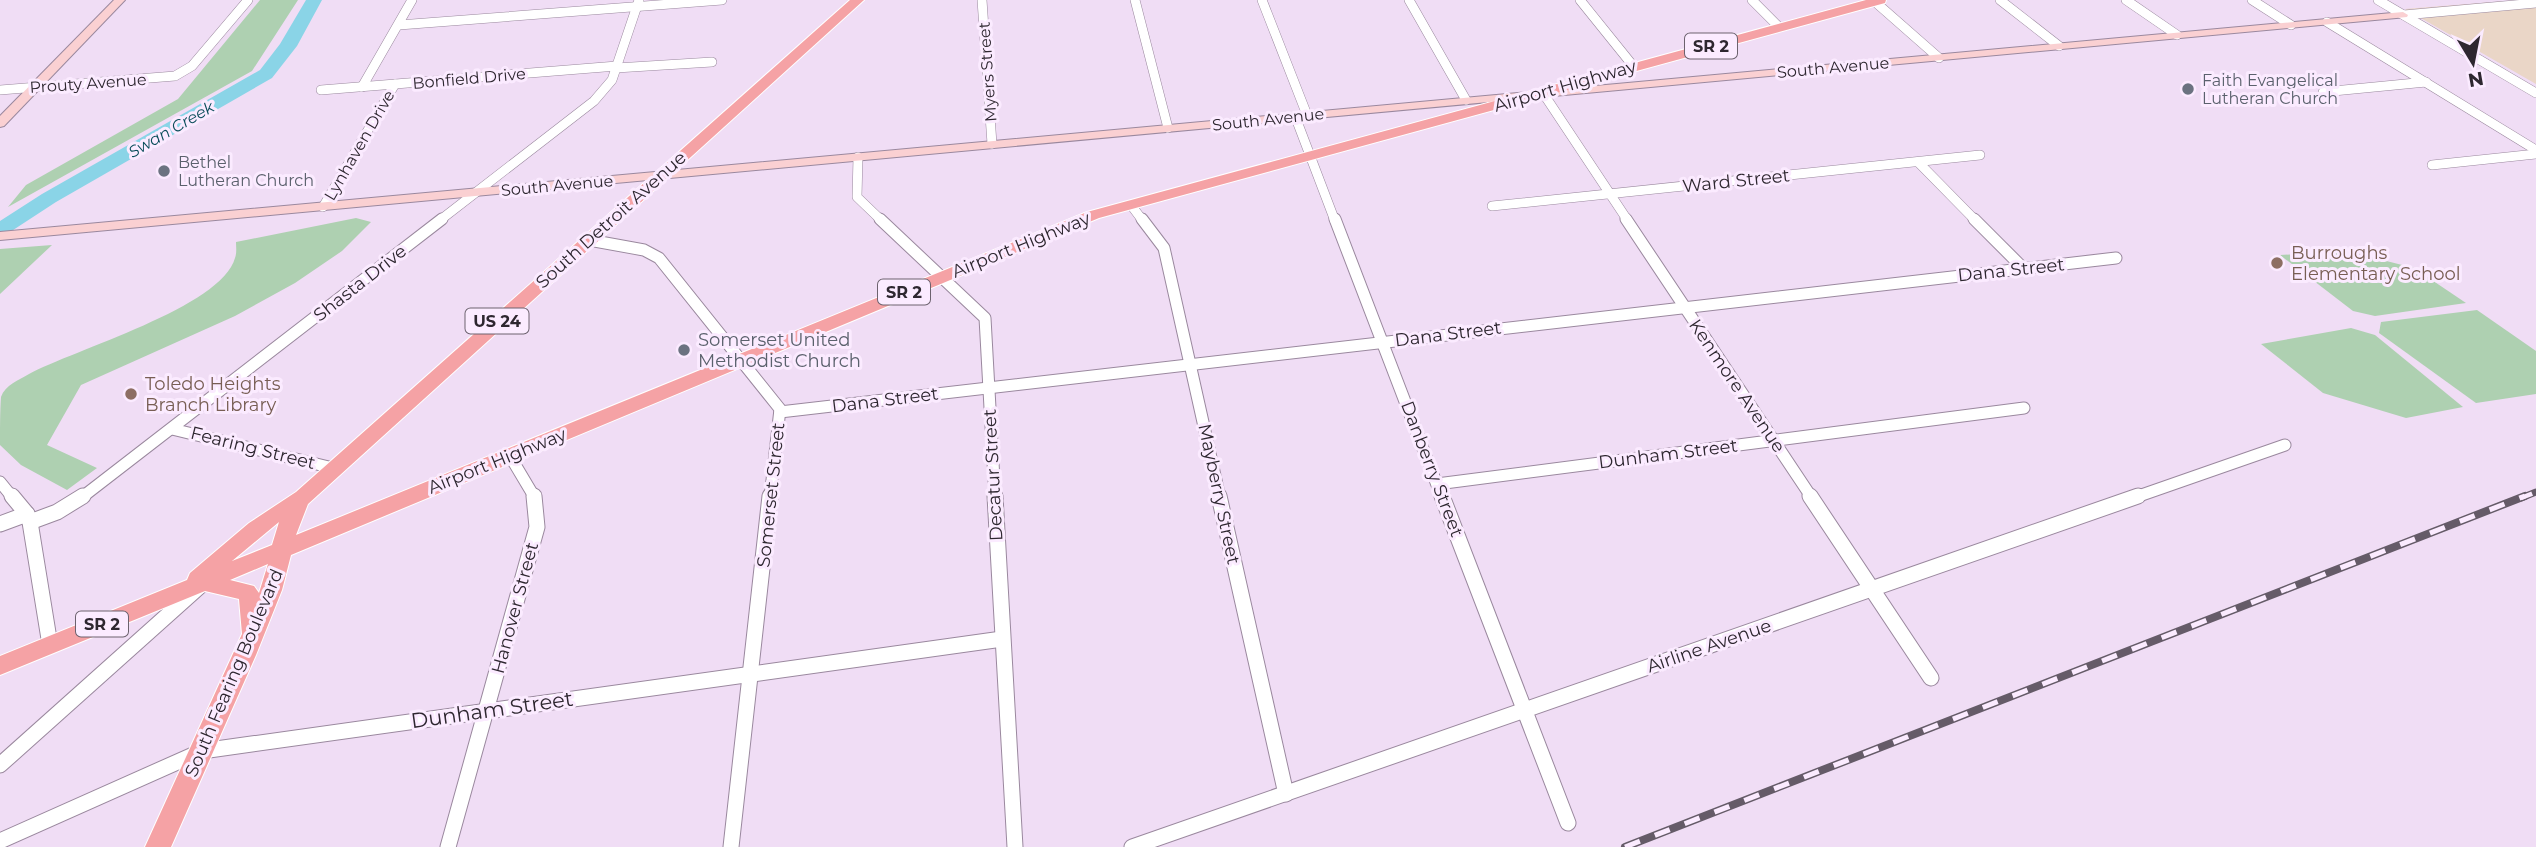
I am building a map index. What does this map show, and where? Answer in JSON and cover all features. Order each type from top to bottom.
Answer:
[{"type":"main road","name":"South Detroit Avenue","points":[[333,468],[858,0]]},
{"type":"main road","name":"Airport Highway","points":[[0,666],[1080,220],[1876,0]]},
{"type":"main road","name":"South Fearing Boulevard","points":[[158,847],[252,639],[279,568],[295,506],[333,468]]},
{"type":"main road","points":[[195,586],[256,528],[309,490]]},
{"type":"main road","points":[[195,586],[246,592],[250,597],[252,639]]},
{"type":"street","points":[[0,122],[120,0]]},
{"type":"street","name":"Prouty Avenue","points":[[0,90],[176,76],[192,66],[248,0]]},
{"type":"street","points":[[362,87],[412,0]]},
{"type":"street","points":[[398,25],[638,3],[722,0]]},
{"type":"street","name":"Myers Street","points":[[982,0],[992,145]]},
{"type":"street","points":[[1135,0],[1168,128]]},
{"type":"street","name":"Danberry Street","points":[[1262,0],[1301,115],[1311,155],[1568,823]]},
{"type":"street","points":[[1409,0],[1466,100]]},
{"type":"street","points":[[1580,0],[1634,67]]},
{"type":"street","points":[[1752,0],[1779,27]]},
{"type":"street","points":[[1876,0],[1939,58]]},
{"type":"street","points":[[2000,0],[2059,46]]},
{"type":"street","points":[[2126,0],[2177,35]]},
{"type":"street","points":[[2252,0],[2291,25]]},
{"type":"street","points":[[2378,0],[2536,93]]},
{"type":"street","points":[[2502,0],[2511,5]]},
{"type":"street","name":"Shasta Drive","points":[[0,524],[57,512],[82,497],[599,96],[608,87],[617,67],[638,3]]},
{"type":"street","name":"South Avenue","points":[[0,236],[2536,3]]},
{"type":"street","points":[[2327,22],[2536,152]]},
{"type":"street","name":"Bonfield Drive","points":[[321,90],[712,62]]},
{"type":"street","points":[[2323,92],[2426,82]]},
{"type":"street","name":"Lynhaven Drive","points":[[323,206],[395,84]]},
{"type":"street","name":"Kenmore Avenue","points":[[1543,93],[1931,678]]},
{"type":"street","points":[[2432,164],[2536,152]]},
{"type":"street","name":"Ward Street","points":[[1492,206],[1980,155]]},
{"type":"street","name":"Decatur Street","points":[[858,157],[856,197],[985,318],[1014,847]]},
{"type":"street","points":[[1918,162],[2024,269]]},
{"type":"street","name":"Mayberry Street","points":[[1131,205],[1164,248],[1286,794]]},
{"type":"street","name":"Somerset Street","points":[[589,240],[644,250],[655,255],[780,409],[731,847]]},
{"type":"street","name":"Dana Street","points":[[780,412],[2116,258]]},
{"type":"street","name":"Dunham Street","points":[[1437,484],[2024,408]]},
{"type":"street","name":"Fearing Street","points":[[172,429],[333,468]]},
{"type":"street","name":"Airline Avenue","points":[[1132,847],[2285,445]]},
{"type":"street","name":"Hanover Street","points":[[448,847],[537,527],[539,506],[510,456]]},
{"type":"street","points":[[0,482],[28,518],[50,645]]},
{"type":"street","points":[[0,765],[195,586]]},
{"type":"street","name":"Dunham Street","points":[[0,841],[202,751],[1002,639]]},
{"type":"shaded area","points":[[2536,0],[2536,84],[2405,9]]},
{"type":"green space","points":[[260,0],[298,0],[252,71],[8,207],[26,185],[178,99]]},
{"type":"green space","points":[[356,218],[371,222],[342,251],[295,283],[235,316],[81,385],[47,445],[97,468],[67,490],[21,465],[0,445],[1,397],[13,383],[50,364],[176,310],[204,293],[224,276],[235,258],[236,242]]},
{"type":"green space","points":[[52,245],[0,294],[0,249]]},
{"type":"green space","points":[[2347,251],[2414,268],[2466,303],[2375,316],[2353,311],[2280,255]]},
{"type":"green space","points":[[2477,310],[2536,351],[2536,394],[2476,403],[2379,333],[2381,322]]},
{"type":"green space","points":[[2351,328],[2375,335],[2463,407],[2406,418],[2323,393],[2261,344]]},
{"type":"waterway","name":"Swan Creek","points":[[0,230],[49,198],[266,74],[288,46],[314,0]]},
{"type":"railway","points":[[2521,498],[2536,492]]},
{"type":"railway","points":[[1625,847],[2525,496]]},
{"type":"place","name":"Faith Evangelical Lutheran Church","points":[[2188,89]]},
{"type":"place","name":"Bethel Lutheran Church","points":[[164,171]]},
{"type":"place","name":"Burroughs Elementary School","points":[[2277,263]]},
{"type":"place","name":"Somerset United Methodist Church","points":[[684,350]]},
{"type":"place","name":"Toledo Heights Branch Library","points":[[131,394]]}]
